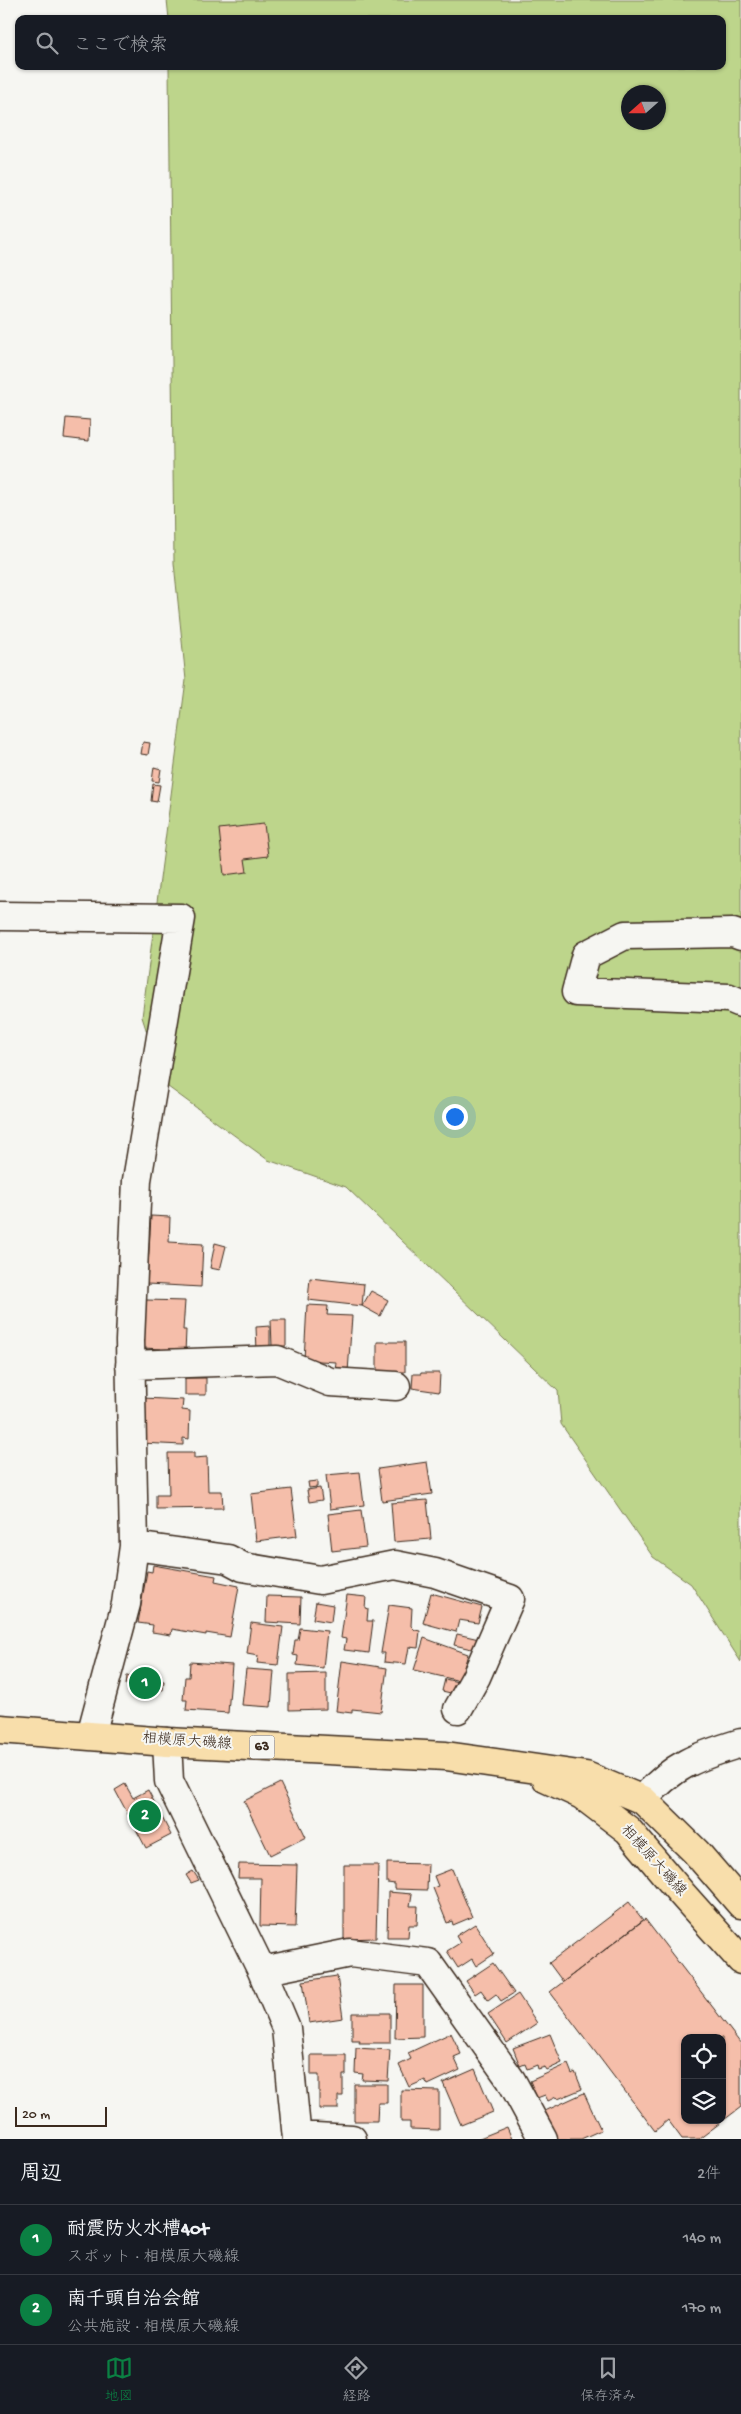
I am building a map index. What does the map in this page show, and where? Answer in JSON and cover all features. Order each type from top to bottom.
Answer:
[{"type":"main road","name":"相模原大磯線","points":[[0,1729],[167,1742],[446,1756],[586,1776],[643,1800],[696,1852],[741,1904]]},
{"type":"main road","name":"相模原大磯線","points":[[524,1768],[582,1795],[628,1830],[741,1960]]},
{"type":"street","points":[[0,916],[181,918],[137,1180],[130,1365],[134,1546],[126,1604],[91,1735]]},
{"type":"street","points":[[741,936],[733,933],[625,935],[586,955],[576,992],[729,998],[741,1002]]},
{"type":"street","points":[[130,1365],[277,1360],[330,1382],[383,1389]]},
{"type":"street","points":[[134,1546],[228,1560],[243,1567],[320,1580],[395,1565],[435,1573],[510,1599],[476,1677],[458,1709]]},
{"type":"street","points":[[167,1742],[168,1781],[262,1971],[286,2028],[297,2137],[352,2139]]},
{"type":"street","points":[[643,1800],[659,1781],[678,1768],[699,1756],[741,1742]]},
{"type":"street","points":[[262,1971],[350,1953],[428,1963],[511,2080],[543,2139]]},
{"type":"green space","points":[[167,0],[741,0],[741,1662],[691,1584],[653,1557],[561,1424],[558,1391],[346,1187],[268,1160],[164,1084],[142,1017],[186,680],[174,563],[169,70],[726,70],[726,15],[169,15]]},
{"type":"building","points":[[66,418],[90,420],[89,441],[64,438]]},
{"type":"building","points":[[143,742],[150,743],[148,755],[141,754]]},
{"type":"building","points":[[154,767],[161,769],[159,782],[152,781]]},
{"type":"building","points":[[153,784],[160,785],[157,802],[151,801]]},
{"type":"building","points":[[264,824],[268,856],[245,859],[247,872],[224,875],[219,829]]},
{"type":"building","points":[[151,1216],[170,1217],[169,1242],[203,1244],[201,1287],[147,1284]]},
{"type":"building","points":[[215,1243],[226,1246],[220,1270],[210,1268]]},
{"type":"building","points":[[310,1278],[364,1284],[362,1306],[308,1300]]},
{"type":"building","points":[[371,1291],[388,1300],[380,1316],[362,1306]]},
{"type":"building","points":[[146,1300],[185,1301],[183,1330],[186,1330],[185,1353],[161,1352],[161,1349],[144,1348]]},
{"type":"building","points":[[307,1305],[328,1306],[327,1315],[352,1316],[348,1372],[335,1372],[336,1362],[304,1360]]},
{"type":"building","points":[[271,1320],[286,1320],[286,1346],[272,1346]]},
{"type":"building","points":[[270,1326],[270,1351],[257,1351],[256,1327]]},
{"type":"building","points":[[377,1342],[405,1342],[405,1372],[377,1372]]},
{"type":"building","points":[[440,1373],[439,1392],[412,1388],[413,1374]]},
{"type":"building","points":[[185,1378],[206,1378],[206,1395],[185,1395]]},
{"type":"building","points":[[143,1398],[183,1400],[182,1410],[190,1411],[189,1439],[183,1438],[183,1445],[140,1443]]},
{"type":"building","points":[[168,1453],[194,1453],[194,1458],[207,1457],[208,1491],[222,1491],[223,1508],[156,1509],[156,1495],[169,1495]]},
{"type":"building","points":[[427,1462],[432,1494],[382,1501],[378,1469]]},
{"type":"building","points":[[360,1472],[364,1505],[330,1509],[326,1475]]},
{"type":"building","points":[[317,1481],[317,1487],[309,1488],[308,1482]]},
{"type":"building","points":[[320,1488],[322,1500],[309,1502],[307,1490]]},
{"type":"building","points":[[291,1489],[297,1536],[256,1541],[251,1494]]},
{"type":"building","points":[[427,1500],[431,1539],[394,1542],[391,1503]]},
{"type":"building","points":[[361,1510],[366,1547],[332,1551],[328,1514]]},
{"type":"building","points":[[153,1565],[216,1576],[215,1581],[239,1586],[230,1637],[172,1629],[171,1635],[152,1632],[153,1625],[138,1623],[147,1571],[152,1572]]},
{"type":"building","points":[[431,1593],[482,1607],[478,1623],[459,1620],[456,1632],[423,1623]]},
{"type":"building","points":[[347,1595],[366,1597],[367,1621],[373,1621],[369,1653],[344,1650],[346,1639],[341,1638]]},
{"type":"building","points":[[267,1596],[301,1597],[300,1624],[266,1622]]},
{"type":"building","points":[[316,1602],[333,1605],[331,1622],[313,1619]]},
{"type":"building","points":[[389,1605],[412,1608],[411,1626],[415,1630],[420,1631],[418,1648],[409,1647],[406,1664],[384,1662],[385,1653],[381,1653]]},
{"type":"building","points":[[251,1623],[283,1627],[278,1665],[257,1663],[258,1656],[247,1654]]},
{"type":"building","points":[[300,1628],[327,1631],[323,1668],[297,1665],[298,1656],[293,1655],[295,1640],[298,1640]]},
{"type":"building","points":[[457,1634],[479,1639],[476,1650],[454,1645]]},
{"type":"building","points":[[424,1638],[468,1654],[460,1681],[414,1670]]},
{"type":"building","points":[[342,1661],[387,1668],[381,1712],[352,1709],[352,1713],[336,1711]]},
{"type":"building","points":[[190,1662],[232,1665],[228,1713],[186,1710],[187,1700],[183,1700],[185,1677],[189,1677]]},
{"type":"building","points":[[246,1669],[274,1671],[271,1707],[242,1705]]},
{"type":"building","points":[[326,1673],[326,1709],[289,1710],[289,1674]]},
{"type":"building","points":[[127,1676],[164,1681],[163,1690],[126,1685]]},
{"type":"building","points":[[445,1679],[458,1682],[455,1694],[442,1691]]},
{"type":"building","points":[[280,1783],[306,1837],[270,1855],[244,1801]]},
{"type":"building","points":[[125,1784],[133,1798],[148,1790],[171,1835],[146,1848],[115,1790]]},
{"type":"building","points":[[387,1863],[428,1864],[427,1890],[395,1889],[395,1884],[387,1883]]},
{"type":"building","points":[[239,1864],[297,1865],[295,1927],[260,1926],[261,1878],[238,1878]]},
{"type":"building","points":[[344,1865],[378,1865],[376,1938],[344,1939]]},
{"type":"building","points":[[452,1869],[472,1917],[453,1925],[452,1921],[447,1923],[433,1888],[438,1886],[434,1876]]},
{"type":"building","points":[[193,1871],[199,1880],[191,1883],[186,1875]]},
{"type":"building","points":[[388,1892],[412,1894],[410,1906],[418,1906],[417,1925],[409,1925],[408,1937],[387,1937]]},
{"type":"building","points":[[629,1902],[643,1920],[563,1982],[549,1963]]},
{"type":"building","points":[[645,1919],[741,2044],[741,2107],[726,2118],[726,2034],[681,2034],[681,2124],[719,2124],[699,2139],[682,2139],[668,2120],[655,2131],[550,1992]]},
{"type":"building","points":[[475,1924],[494,1954],[476,1966],[472,1959],[458,1968],[447,1951],[460,1943],[456,1936]]},
{"type":"building","points":[[493,1963],[514,1993],[501,2001],[496,1994],[488,2000],[481,1990],[475,1994],[466,1981]]},
{"type":"building","points":[[337,1976],[343,2018],[309,2023],[303,1981]]},
{"type":"building","points":[[396,1985],[423,1985],[423,2037],[395,2038]]},
{"type":"building","points":[[518,1994],[537,2023],[507,2043],[488,2014]]},
{"type":"building","points":[[352,2013],[390,2013],[390,2043],[359,2043],[360,2040],[352,2040]]},
{"type":"building","points":[[451,2033],[461,2054],[454,2057],[460,2070],[428,2085],[425,2080],[409,2087],[399,2065],[411,2059],[408,2053]]},
{"type":"building","points":[[550,2034],[562,2063],[547,2070],[545,2067],[538,2069],[537,2065],[527,2069],[525,2064],[520,2066],[513,2048]]},
{"type":"building","points":[[356,2048],[390,2050],[388,2081],[362,2080],[363,2074],[355,2073]]},
{"type":"building","points":[[311,2055],[346,2055],[346,2075],[343,2075],[343,2096],[338,2096],[338,2109],[319,2109],[319,2075],[311,2075]]},
{"type":"building","points":[[568,2064],[572,2074],[575,2072],[582,2089],[548,2101],[545,2095],[537,2098],[530,2081]]},
{"type":"building","points":[[475,2069],[493,2112],[461,2125],[443,2083]]},
{"type":"building","points":[[354,2084],[387,2084],[387,2103],[378,2103],[377,2121],[354,2121]]},
{"type":"building","points":[[401,2090],[439,2091],[439,2130],[410,2129],[410,2122],[401,2122]]},
{"type":"building","points":[[584,2093],[601,2130],[581,2139],[558,2139],[545,2111]]},
{"type":"building","points":[[507,2127],[512,2139],[477,2139]]},
{"type":"place","name":"耐震防火水槽40t","points":[[145,1683]]},
{"type":"place","name":"南千頭自治会館","points":[[145,1816]]}]
